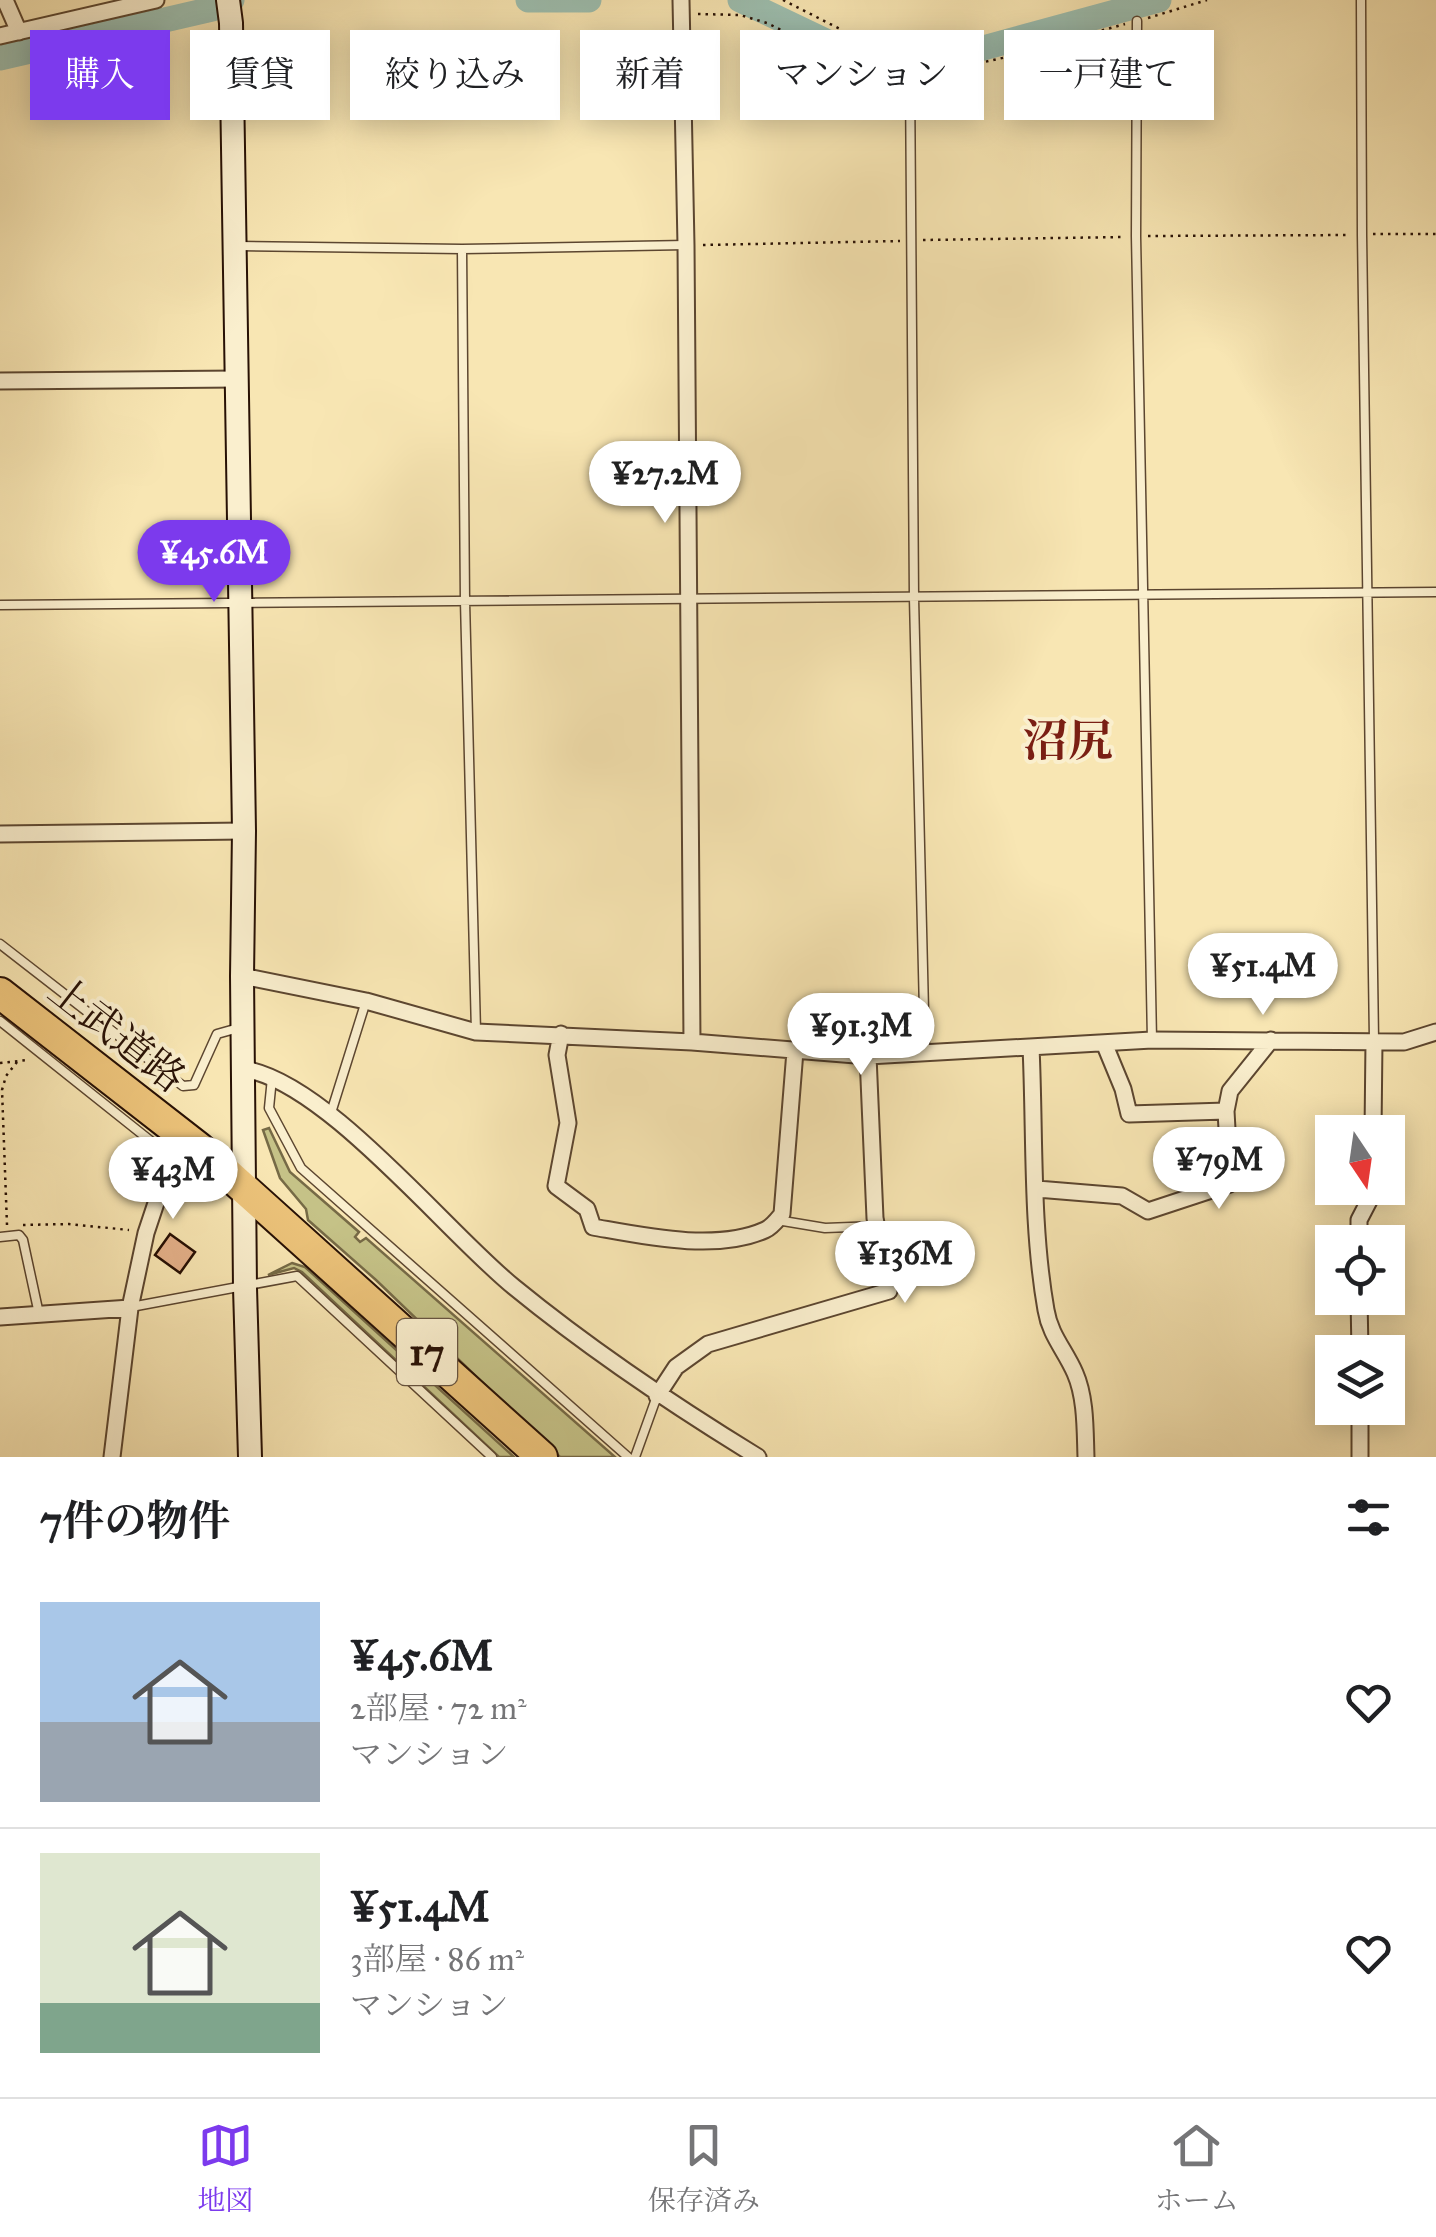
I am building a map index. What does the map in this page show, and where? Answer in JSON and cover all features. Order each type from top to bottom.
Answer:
[{"type":"highway","name":"上武道路","points":[[0,994],[199,1148],[542,1457]]},
{"type":"street","points":[[5,0],[19,32]]},
{"type":"street","points":[[0,36],[156,0]]},
{"type":"street","points":[[681,9],[692,1042]]},
{"type":"street","points":[[230,12],[250,1457]]},
{"type":"street","points":[[0,381],[238,379]]},
{"type":"street","points":[[0,834],[244,831]]},
{"type":"street","points":[[242,976],[366,1001],[476,1032],[562,1034],[868,1056],[1152,1040],[1415,1041],[1436,1032]]},
{"type":"street","points":[[562,1034],[557,1055],[568,1123],[556,1186],[587,1210],[594,1227],[668,1240],[728,1239],[768,1230],[782,1214],[795,1051]]},
{"type":"street","points":[[1037,1190],[1122,1196],[1148,1211],[1230,1184],[1226,1111],[1230,1091],[1271,1040]]},
{"type":"street","points":[[1372,1115],[1374,1041]]},
{"type":"street","points":[[1104,1043],[1124,1090],[1129,1114],[1226,1111]]},
{"type":"street","points":[[1031,1047],[1045,1307],[1050,1330],[1081,1390],[1086,1457]]},
{"type":"street","points":[[657,1396],[676,1367],[708,1344],[889,1290],[877,1226],[868,1056]]},
{"type":"street","points":[[243,1069],[272,1078],[330,1116],[510,1285],[657,1396],[758,1457]]},
{"type":"street","points":[[112,1457],[130,1308],[146,1232],[169,1164],[162,1150]]},
{"type":"street","points":[[0,1317],[130,1308]]},
{"type":"street","points":[[1360,1425],[1360,1457]]},
{"type":"lane","points":[[1362,0],[1374,1041]]},
{"type":"lane","points":[[1137,21],[1136,236],[1152,1040]]},
{"type":"lane","points":[[910,120],[914,598],[926,1053]]},
{"type":"lane","points":[[234,246],[462,250],[686,245]]},
{"type":"lane","points":[[462,250],[465,601],[476,1032]]},
{"type":"lane","points":[[0,605],[1436,592]]},
{"type":"lane","points":[[0,944],[183,1086],[194,1085],[217,1034],[242,1026]]},
{"type":"lane","points":[[330,1116],[366,1001]]},
{"type":"lane","points":[[0,1021],[162,1150]]},
{"type":"lane","points":[[272,1078],[269,1108],[301,1168],[632,1457],[657,1396]]},
{"type":"lane","points":[[777,1220],[826,1228],[877,1226]]},
{"type":"lane","points":[[4,1237],[19,1235],[23,1240],[39,1314]]},
{"type":"lane","points":[[130,1308],[296,1276],[492,1457]]},
{"type":"path","points":[[783,0],[840,29]]},
{"type":"path","points":[[984,62],[1207,0]]},
{"type":"path","points":[[681,9],[697,14],[740,14],[781,30]]},
{"type":"path","points":[[686,245],[1436,234]]},
{"type":"path","points":[[0,1063],[29,1060],[38,1049]]},
{"type":"path","points":[[4,1237],[2,1090],[6,1076],[18,1062]]},
{"type":"path","points":[[19,1235],[22,1225],[28,1223],[146,1232]]},
{"type":"shaded area","points":[[269,1128],[290,1172],[359,1232],[355,1237],[360,1242],[366,1238],[615,1457],[560,1457],[308,1220],[306,1209],[280,1178],[263,1130]]},
{"type":"shaded area","points":[[292,1263],[305,1267],[514,1457],[499,1457],[302,1272],[294,1268],[268,1275]]},
{"type":"building","points":[[170,1234],[195,1252],[180,1273],[155,1255]]},
{"type":"waterway","points":[[0,58],[212,9],[232,0]]},
{"type":"waterway","points":[[528,0],[589,0]]},
{"type":"waterway","points":[[740,0],[853,54],[904,63],[954,56],[1159,0]]},
{"type":"district","name":"沼尻","points":[[1068,740]]}]
